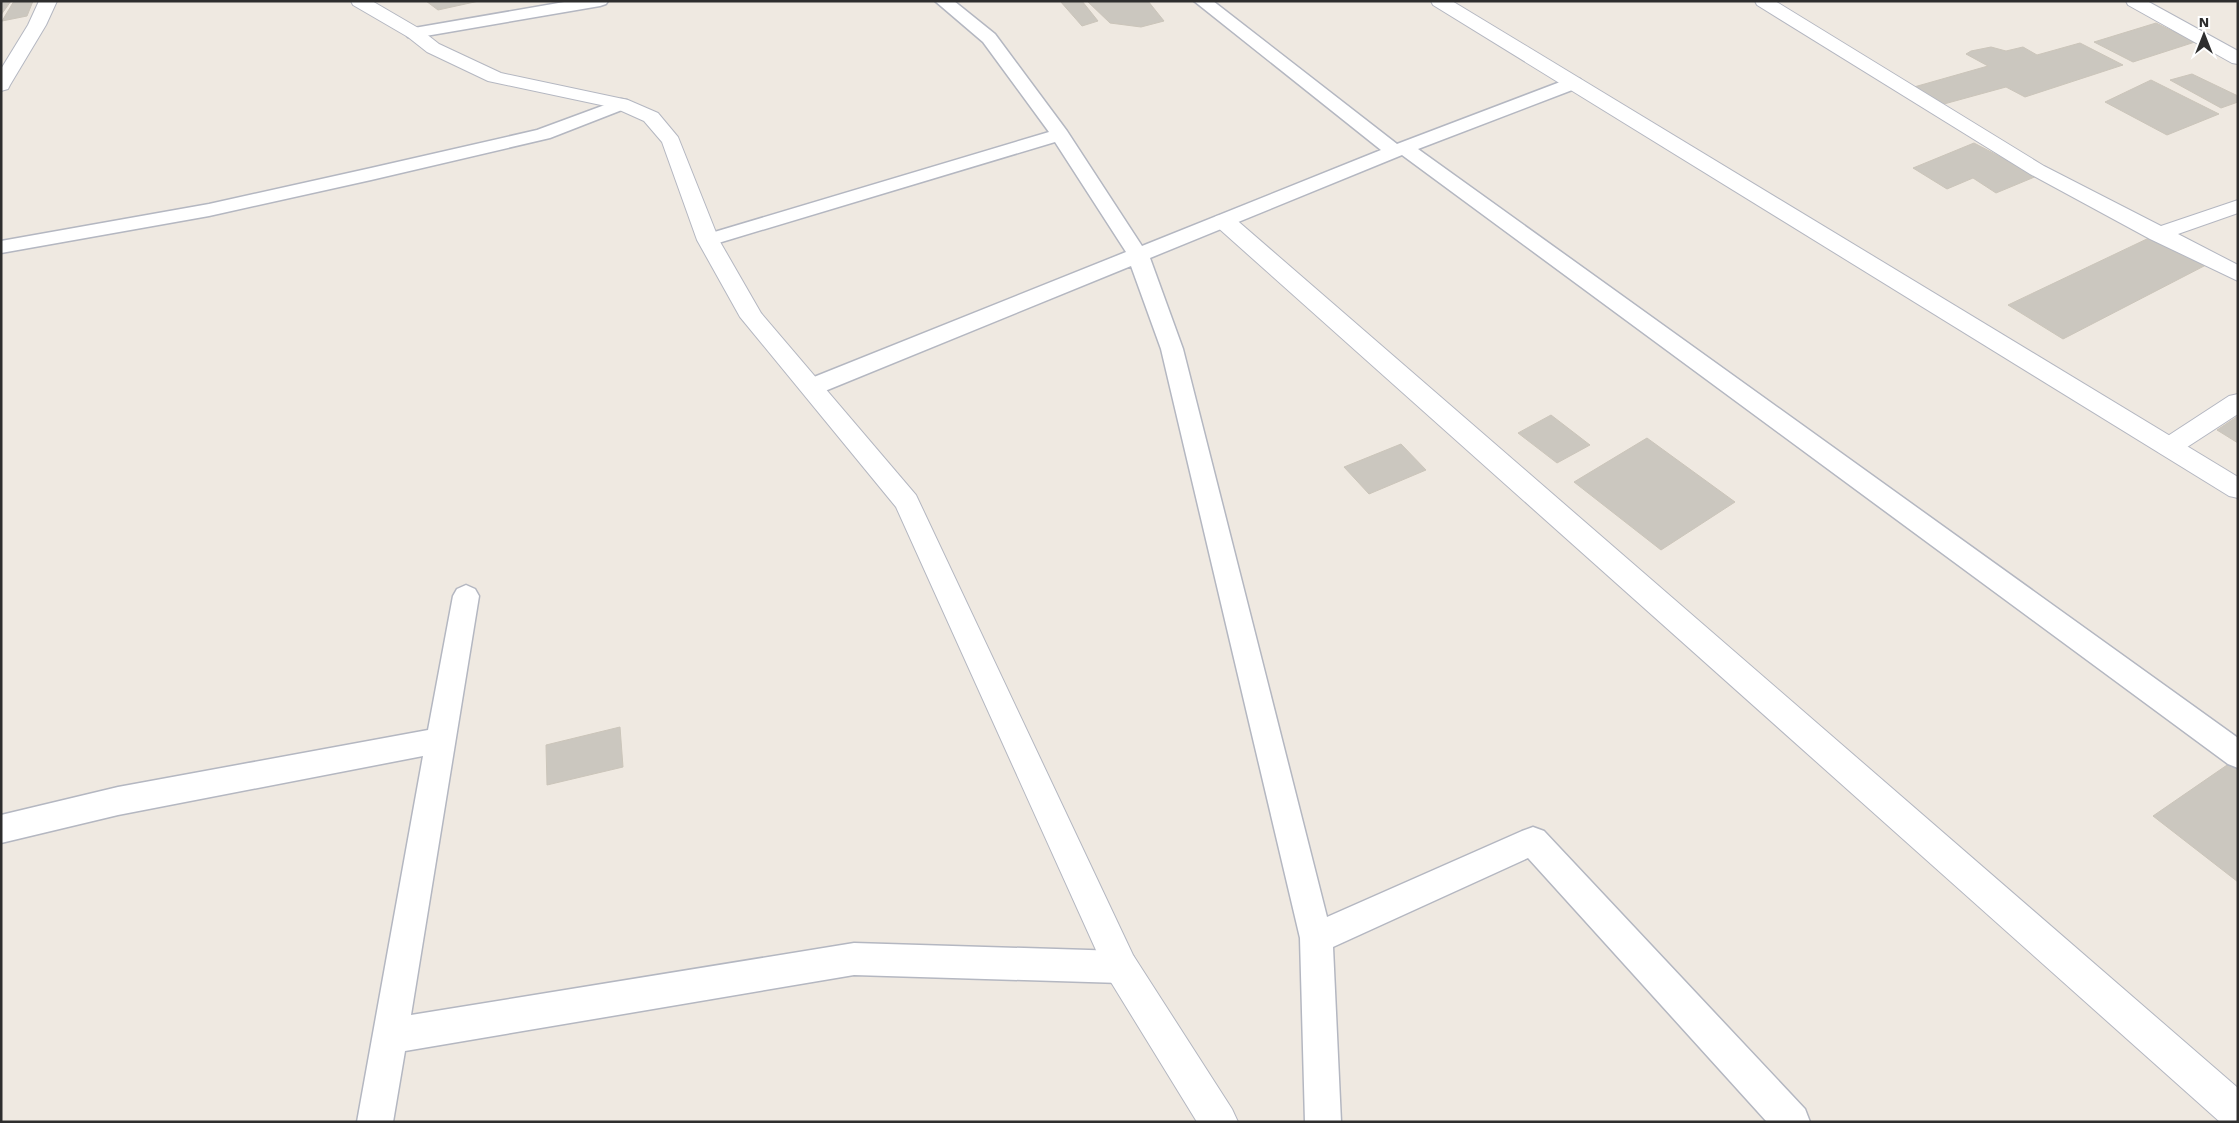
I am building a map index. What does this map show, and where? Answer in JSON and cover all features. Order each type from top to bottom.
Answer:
[{"type":"street","points":[[1,85],[37,25],[48,1]]},
{"type":"street","points":[[359,1],[414,33],[433,48],[495,77],[621,104],[651,117],[671,141],[708,240],[752,317],[907,502],[1121,966],[1219,1122]]},
{"type":"street","points":[[1439,1],[2238,489]]},
{"type":"street","points":[[1763,1],[2037,170],[2238,274]]},
{"type":"street","points":[[2134,1],[2238,58]]},
{"type":"street","points":[[2158,234],[2238,206]]},
{"type":"street","points":[[1224,221],[2238,1113]]},
{"type":"street","points":[[2170,447],[2238,402]]},
{"type":"lane","points":[[414,33],[600,1]]},
{"type":"lane","points":[[943,1],[989,38],[1060,135],[1138,255],[1172,349],[1316,938],[1323,1122]]},
{"type":"lane","points":[[1202,1],[1400,150],[2238,755]]},
{"type":"lane","points":[[812,387],[1400,150],[1574,83]]},
{"type":"lane","points":[[1,247],[209,210],[371,174],[543,134],[621,104]]},
{"type":"lane","points":[[708,240],[1060,135]]},
{"type":"lane","points":[[375,1122],[466,596]]},
{"type":"lane","points":[[1,828],[118,801],[442,740]]},
{"type":"lane","points":[[1316,938],[1532,841],[1792,1122]]},
{"type":"lane","points":[[390,1036],[854,958],[1121,966]]},
{"type":"building","points":[[1,1],[11,1],[1,15]]},
{"type":"building","points":[[14,1],[33,1],[27,16],[2,21]]},
{"type":"building","points":[[426,1],[479,1],[438,10]]},
{"type":"building","points":[[1060,1],[1082,1],[1098,21],[1082,26]]},
{"type":"building","points":[[1087,1],[1148,1],[1164,21],[1141,27],[1110,23]]},
{"type":"building","points":[[2156,23],[2195,42],[2133,62],[2094,42]]},
{"type":"building","points":[[2080,43],[2123,65],[2025,97],[2006,87],[1944,104],[1914,87],[1988,66],[1966,54],[1971,51],[1991,47],[2006,51],[2023,47],[2037,55]]},
{"type":"building","points":[[2192,74],[2238,96],[2238,102],[2221,108],[2170,80]]},
{"type":"building","points":[[2151,80],[2219,114],[2167,135],[2105,102]]},
{"type":"building","points":[[1974,143],[2037,176],[1996,193],[1973,178],[1947,189],[1913,168]]},
{"type":"building","points":[[2151,237],[2206,265],[2063,339],[2008,305]]},
{"type":"building","points":[[1551,415],[1590,445],[1557,463],[1518,433]]},
{"type":"building","points":[[2238,416],[2238,443],[2217,430]]},
{"type":"building","points":[[1647,438],[1735,502],[1661,550],[1574,482]]},
{"type":"building","points":[[1401,444],[1426,470],[1369,494],[1344,467]]},
{"type":"building","points":[[620,727],[623,767],[547,785],[546,745]]},
{"type":"building","points":[[2230,763],[2238,769],[2238,882],[2153,816]]}]
